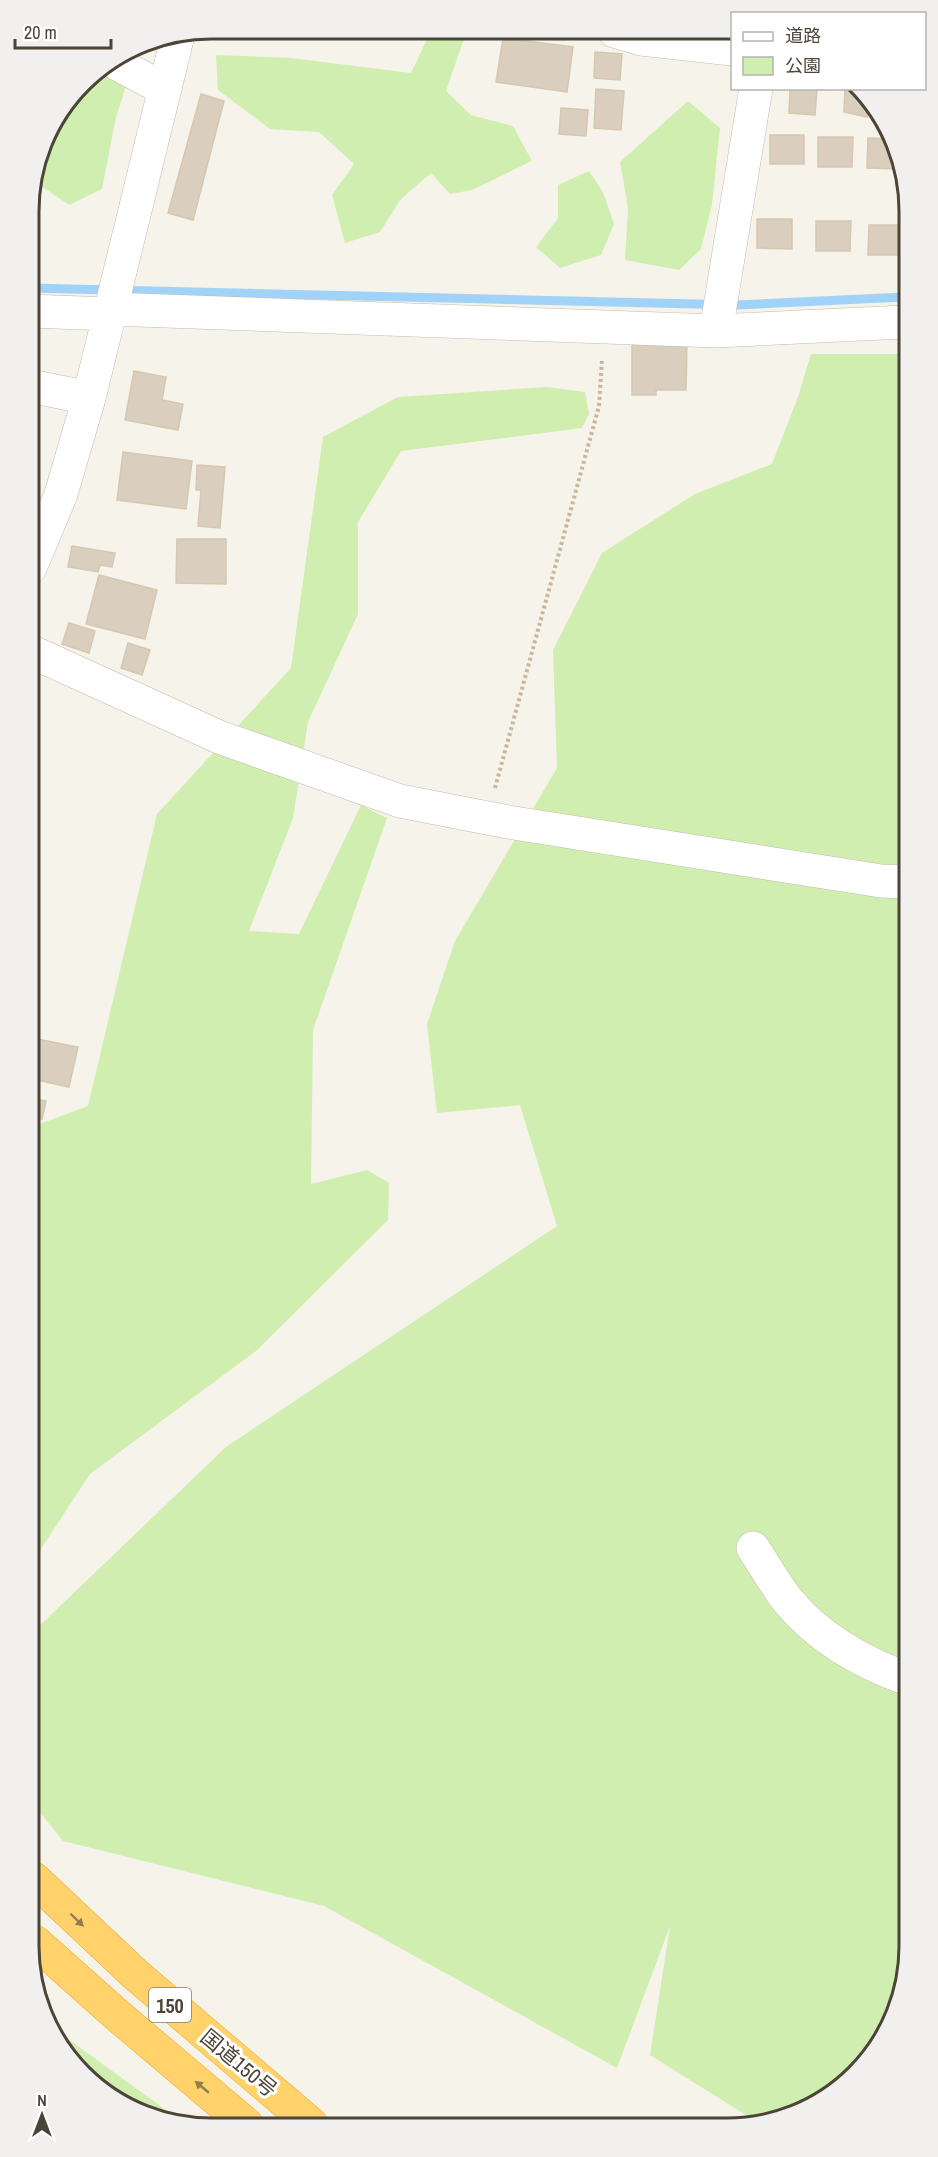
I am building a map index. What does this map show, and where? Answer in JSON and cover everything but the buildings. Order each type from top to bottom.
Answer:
[{"type":"highway","name":"国道150号","points":[[39,1884],[135,1974],[304,2118]]},
{"type":"highway","name":"国道150号","points":[[39,1946],[117,2016],[239,2118]]},
{"type":"street","points":[[641,39],[731,49]]},
{"type":"street","points":[[39,547],[61,494],[89,398],[176,43]]},
{"type":"street","points":[[120,65],[165,89]]},
{"type":"street","points":[[716,331],[756,90]]},
{"type":"street","points":[[39,311],[605,325],[716,331],[899,322]]},
{"type":"street","points":[[39,388],[89,398]]},
{"type":"street","points":[[39,655],[219,737],[400,801],[487,818],[881,881],[899,882]]},
{"type":"street","points":[[753,1548],[789,1602],[825,1636],[871,1666],[899,1676]]},
{"type":"path","points":[[487,818],[568,513],[599,406],[605,325]]},
{"type":"green space","points":[[427,39],[464,39],[446,91],[471,115],[513,126],[532,161],[472,190],[450,194],[431,173],[401,199],[380,232],[345,243],[332,195],[354,164],[319,132],[270,129],[218,90],[216,55],[291,58],[411,73]]},
{"type":"green space","points":[[524,39],[565,39],[566,41]]},
{"type":"green space","points":[[136,57],[116,117],[102,189],[69,205],[41,186],[52,145],[62,125],[82,98],[106,75]]},
{"type":"green space","points":[[688,101],[720,128],[712,205],[701,249],[679,270],[625,260],[628,208],[620,162]]},
{"type":"green space","points":[[589,171],[603,192],[614,224],[601,255],[560,268],[536,247],[558,218],[558,185]]},
{"type":"green space","points":[[811,354],[899,354],[899,1957],[896,1980],[886,2012],[876,2032],[849,2068],[823,2089],[793,2105],[749,2117],[650,2055],[670,1926],[617,2068],[324,1906],[63,1841],[39,1811],[39,1626],[226,1447],[557,1226],[520,1105],[437,1113],[427,1024],[455,941],[557,768],[553,650],[602,553],[695,494],[772,464],[798,397]]},
{"type":"green space","points":[[547,387],[585,392],[589,414],[582,428],[401,451],[358,522],[358,614],[308,722],[293,818],[249,931],[299,934],[361,805],[387,818],[313,1030],[311,1184],[367,1170],[389,1183],[388,1220],[256,1351],[90,1474],[39,1552],[39,1124],[88,1106],[157,814],[291,668],[323,437],[398,397]]},
{"type":"green space","points":[[65,2037],[170,2113],[135,2100],[106,2082],[89,2068]]},
{"type":"waterway","points":[[39,288],[736,305],[899,297]]}]
